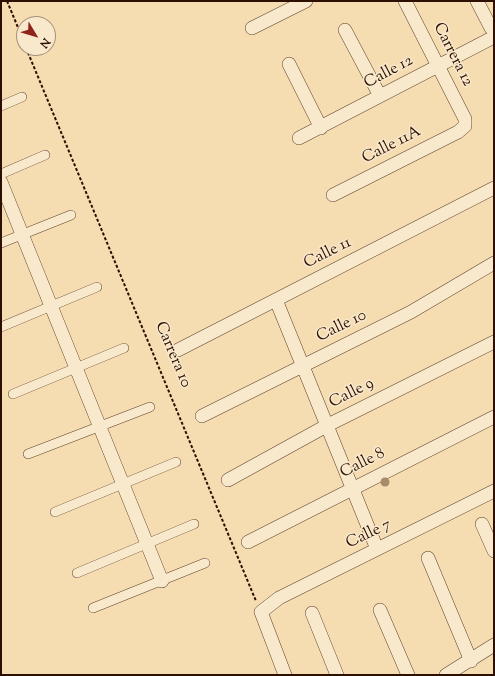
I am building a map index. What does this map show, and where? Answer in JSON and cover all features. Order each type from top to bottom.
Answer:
[{"type":"street","points":[[252,28],[306,1]]},
{"type":"street","name":"Carrera 12","points":[[405,1],[465,119],[465,126]]},
{"type":"street","points":[[476,1],[490,28],[494,30]]},
{"type":"street","points":[[345,30],[380,96]]},
{"type":"street","name":"Calle 12","points":[[299,138],[321,128],[494,37]]},
{"type":"street","points":[[289,64],[321,128]]},
{"type":"street","points":[[1,106],[22,97]]},
{"type":"street","name":"Calle 11A","points":[[333,195],[458,132],[465,126]]},
{"type":"street","points":[[1,174],[45,155]]},
{"type":"street","points":[[1,182],[162,581]]},
{"type":"street","name":"Calle 11","points":[[178,350],[494,188]]},
{"type":"street","points":[[1,243],[71,215]]},
{"type":"street","name":"Calle 10","points":[[202,416],[411,312],[494,263]]},
{"type":"street","points":[[1,327],[97,287]]},
{"type":"street","points":[[276,300],[328,425],[377,549]]},
{"type":"street","name":"Calle 9","points":[[228,480],[328,425],[494,342]]},
{"type":"street","points":[[13,394],[124,348]]},
{"type":"street","points":[[28,454],[150,407]]},
{"type":"street","name":"Calle 8","points":[[248,542],[494,417]]},
{"type":"street","points":[[55,512],[176,462]]},
{"type":"street","name":"Calle 7","points":[[261,612],[279,598],[494,491]]},
{"type":"street","points":[[77,573],[194,524]]},
{"type":"street","points":[[482,524],[494,551]]},
{"type":"street","points":[[428,558],[471,661]]},
{"type":"street","points":[[93,608],[205,563]]},
{"type":"street","points":[[380,610],[408,675]]},
{"type":"street","points":[[261,612],[285,675]]},
{"type":"street","points":[[312,613],[337,675]]},
{"type":"street","points":[[446,675],[494,646]]},
{"type":"path","points":[[7,1],[16,23]]},
{"type":"path","name":"Carrera 10","points":[[29,56],[261,612]]}]
